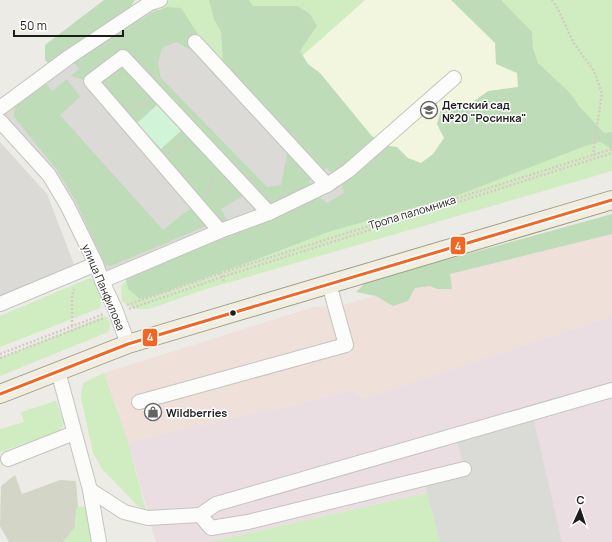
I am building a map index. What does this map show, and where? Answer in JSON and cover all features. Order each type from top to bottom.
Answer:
[{"type":"main road","points":[[128,344],[612,200]]},
{"type":"main road","name":"улица Панфилова","points":[[0,394],[128,344]]},
{"type":"street","points":[[0,108],[69,56],[150,3],[160,0]]},
{"type":"street","points":[[195,42],[327,185]]},
{"type":"street","points":[[220,231],[91,81],[123,57],[269,213]]},
{"type":"street","points":[[102,282],[220,231],[269,213],[327,185],[348,171],[454,78]]},
{"type":"street","name":"улица Панфилова","points":[[0,120],[49,175],[67,205],[96,264],[128,344]]},
{"type":"street","points":[[0,304],[96,264]]},
{"type":"street","points":[[139,402],[346,346],[329,284]]},
{"type":"street","points":[[58,371],[90,490],[99,542]]},
{"type":"street","points":[[90,490],[124,512],[148,518],[200,515],[216,504],[612,390]]},
{"type":"street","points":[[8,459],[74,433]]},
{"type":"street","points":[[200,515],[211,528],[248,522],[464,469]]},
{"type":"path","points":[[552,0],[559,11],[573,42],[594,71],[602,94],[593,155]]},
{"type":"path","points":[[118,112],[161,97]]},
{"type":"path","points":[[160,162],[193,132]]},
{"type":"path","name":"Тропа паломника","points":[[222,276],[221,273],[612,149]]},
{"type":"path","points":[[0,358],[116,313],[222,276],[612,153]]},
{"type":"path","points":[[203,211],[218,159]]},
{"type":"path","points":[[72,326],[72,296],[80,271]]},
{"type":"path","points":[[222,276],[224,282]]},
{"type":"shaded area","name":"Детский сад №20 \"Росинка\"","points":[[365,0],[490,0],[528,48],[586,133],[456,195],[389,215],[374,209],[266,88]]},
{"type":"shaded area","points":[[150,3],[159,11],[196,34],[332,174],[130,277],[105,288],[67,205],[2,124],[0,108]]},
{"type":"shaded area","points":[[69,57],[79,69],[52,91],[42,78]]},
{"type":"shaded area","points":[[157,105],[181,131],[161,149],[137,123]]},
{"type":"shaded area","points":[[0,142],[47,194],[75,267],[0,299]]},
{"type":"shaded area","points":[[327,168],[342,184],[344,193],[327,203],[320,197],[309,181]]},
{"type":"shaded area","points":[[243,196],[259,216],[231,227],[221,209]]},
{"type":"shaded area","points":[[612,227],[612,316],[363,399],[354,391],[128,442],[104,373],[314,307],[343,305]]},
{"type":"shaded area","points":[[612,316],[612,542],[440,542],[427,493],[209,542],[156,542],[128,442],[354,391],[363,399]]},
{"type":"shaded area","points":[[532,412],[562,542],[440,542],[427,493],[425,479],[464,469],[456,435]]},
{"type":"shaded area","points":[[15,475],[22,494],[60,480],[76,481],[78,506],[76,511],[75,527],[63,542],[9,542],[0,526],[1,486]]},
{"type":"green space","points":[[104,0],[135,0],[127,12],[141,20],[153,12],[167,7],[181,8],[205,45],[191,50],[176,42],[162,48],[158,63],[161,78],[267,187],[281,185],[287,154],[279,140],[210,71],[223,63],[221,32],[214,19],[209,0],[249,0],[253,6],[298,6],[310,14],[317,26],[300,51],[308,64],[320,73],[371,135],[383,145],[397,147],[408,158],[421,163],[433,154],[444,138],[437,124],[441,109],[455,104],[470,104],[488,91],[518,87],[517,73],[496,64],[495,43],[451,0],[501,0],[532,32],[533,48],[538,63],[570,93],[579,106],[604,133],[612,132],[612,149],[600,142],[585,146],[453,197],[331,231],[255,260],[156,295],[140,299],[128,289],[125,274],[219,225],[89,82],[57,71],[45,60],[45,45]]},
{"type":"green space","points":[[166,0],[365,0],[266,88],[332,174],[196,34],[159,11]]},
{"type":"green space","points":[[490,0],[612,0],[612,171],[206,289],[149,309],[134,309],[122,301],[121,286],[130,277],[374,209],[389,215],[456,195],[586,132],[528,48]]},
{"type":"green space","points":[[67,79],[80,97],[60,115],[163,230],[192,208],[206,226],[111,266],[105,265],[76,202],[57,170],[14,117],[15,103],[46,83],[52,91]]},
{"type":"green space","points":[[612,214],[612,234],[450,274],[452,289],[437,289],[430,286],[415,288],[408,301],[393,306],[376,296],[356,292],[366,282]]},
{"type":"green space","points":[[90,278],[101,291],[102,298],[100,308],[0,347],[0,316]]},
{"type":"green space","points":[[105,316],[110,323],[108,332],[0,376],[0,358]]},
{"type":"green space","points":[[104,373],[128,442],[146,511],[137,505],[103,470],[93,453],[81,397],[83,383]]},
{"type":"green space","points":[[56,401],[64,423],[60,431],[0,452],[0,429],[24,422],[21,412]]},
{"type":"green space","points":[[427,493],[440,542],[209,542]]},
{"type":"green space","points":[[78,506],[86,507],[92,542],[63,542],[75,527],[76,511]]},
{"type":"transit line","name":"4","points":[[0,394],[128,344],[612,200]]},
{"type":"place","name":"Детский сад №20 \"Росинка\"","points":[[429,110]]},
{"type":"place","name":"Wildberries","points":[[153,412]]}]
